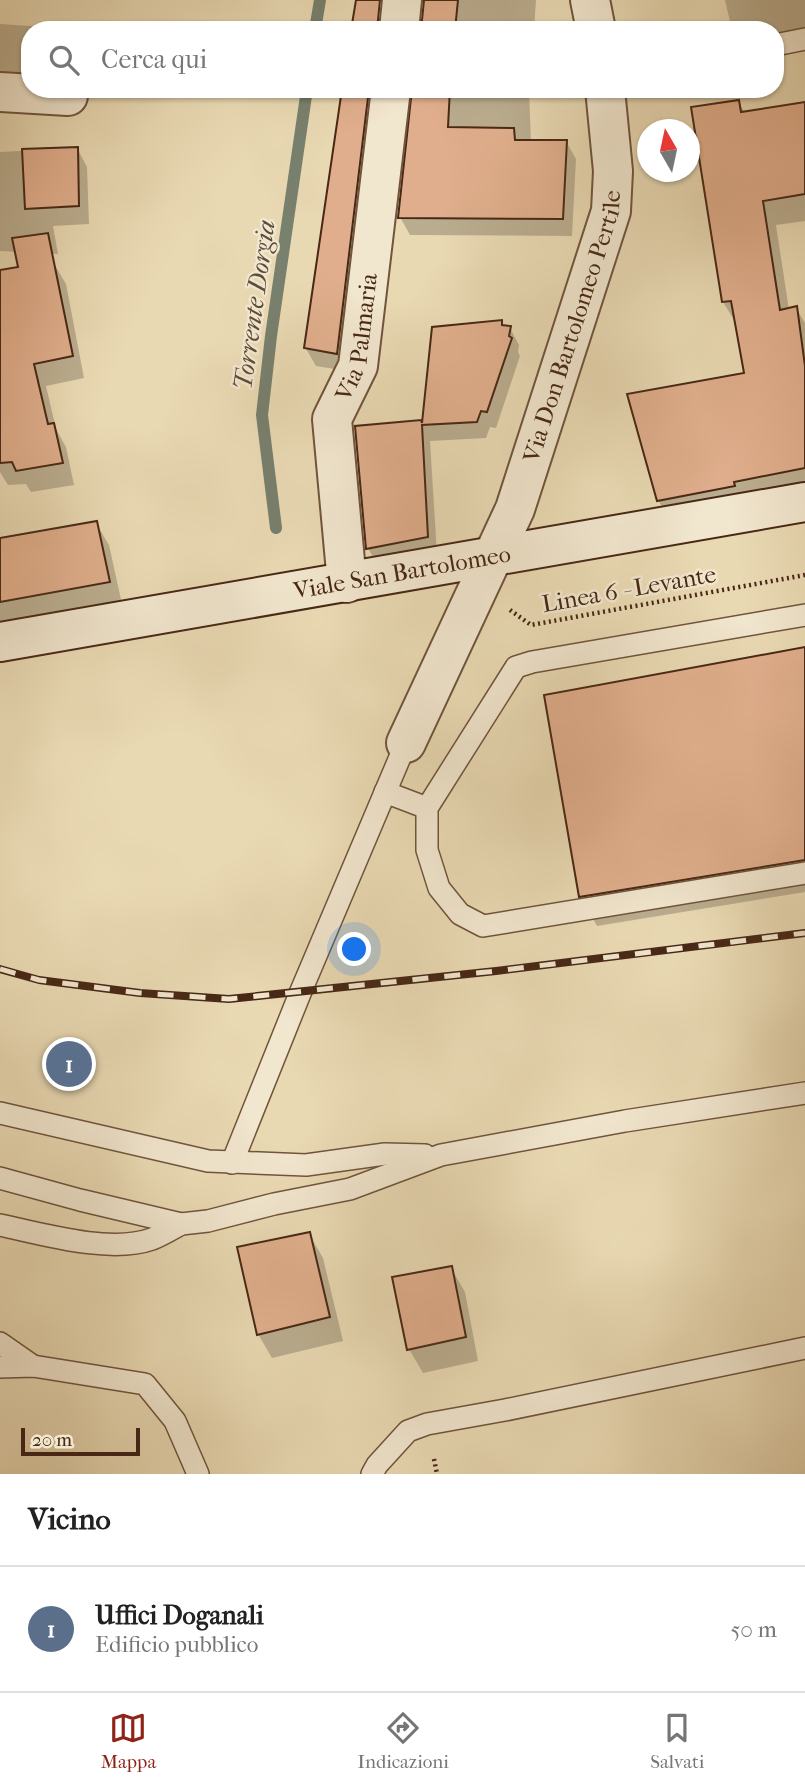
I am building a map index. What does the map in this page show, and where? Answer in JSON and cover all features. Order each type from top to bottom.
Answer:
[{"type":"street","points":[[399,21],[402,0]]},
{"type":"street","points":[[590,0],[594,21]]},
{"type":"street","points":[[0,92],[21,93]]},
{"type":"street","name":"Via Palmaria","points":[[347,583],[332,419],[358,366],[390,98]]},
{"type":"street","name":"Via Don Bartolomeo Pertile","points":[[406,743],[515,509],[611,211],[613,171],[606,98]]},
{"type":"street","name":"Viale San Bartolomeo","points":[[0,642],[805,502]]},
{"type":"lane","points":[[784,43],[805,39]]},
{"type":"lane","points":[[805,615],[516,667],[427,808],[427,850],[439,888],[460,914],[483,926],[805,873]]},
{"type":"lane","points":[[232,1163],[280,1041],[406,743]]},
{"type":"lane","points":[[385,792],[427,808]]},
{"type":"lane","points":[[0,1178],[181,1224],[208,1221],[350,1189],[441,1155],[625,1121],[805,1093]]},
{"type":"lane","points":[[0,1113],[159,1152],[208,1161],[306,1165],[385,1154],[441,1155]]},
{"type":"lane","points":[[0,1224],[65,1240],[117,1244],[150,1240],[181,1224]]},
{"type":"lane","points":[[0,1343],[33,1366]]},
{"type":"lane","points":[[372,1474],[408,1431],[427,1424],[805,1349]]},
{"type":"lane","points":[[0,1367],[33,1366],[145,1384],[175,1421],[198,1474]]},
{"type":"path","name":"Linea 6 - Levante","points":[[464,616],[509,610],[531,625],[805,575]]},
{"type":"path","points":[[434,1459],[437,1474]]},
{"type":"building","points":[[356,0],[380,0],[378,21],[352,21]]},
{"type":"building","points":[[424,0],[458,0],[456,21],[422,21]]},
{"type":"building","points":[[341,98],[368,98],[337,354],[304,348]]},
{"type":"building","points":[[411,98],[450,98],[448,127],[514,128],[515,140],[567,140],[563,219],[398,218]]},
{"type":"building","points":[[739,100],[741,112],[805,102],[805,194],[763,201],[780,310],[797,306],[805,366],[805,468],[734,482],[735,486],[657,501],[627,394],[744,373],[731,301],[722,302],[700,164],[700,119],[693,119],[691,107]]},
{"type":"building","points":[[78,147],[79,206],[25,209],[22,149]]},
{"type":"building","points":[[48,233],[73,356],[34,364],[48,424],[54,423],[63,463],[16,471],[12,462],[0,463],[0,270],[18,267],[12,238]]},
{"type":"building","points":[[502,320],[502,325],[511,326],[509,336],[512,338],[487,412],[481,411],[477,422],[422,425],[428,537],[366,549],[355,426],[421,420],[422,423],[432,327]]},
{"type":"building","points":[[97,521],[110,582],[0,602],[0,538]]},
{"type":"building","points":[[805,647],[805,860],[579,897],[544,695]]},
{"type":"building","points":[[310,1232],[330,1317],[257,1335],[237,1247]]},
{"type":"building","points":[[452,1266],[466,1337],[407,1350],[392,1277]]},
{"type":"waterway","name":"Torrente Dorgia","points":[[316,21],[320,0]]},
{"type":"waterway","name":"Torrente Dorgia","points":[[276,528],[262,415],[306,98]]},
{"type":"railway","points":[[0,969],[39,980],[140,993],[229,999],[496,971],[805,933]]},
{"type":"place","name":"Uffici Doganali","points":[[69,1064]]}]
